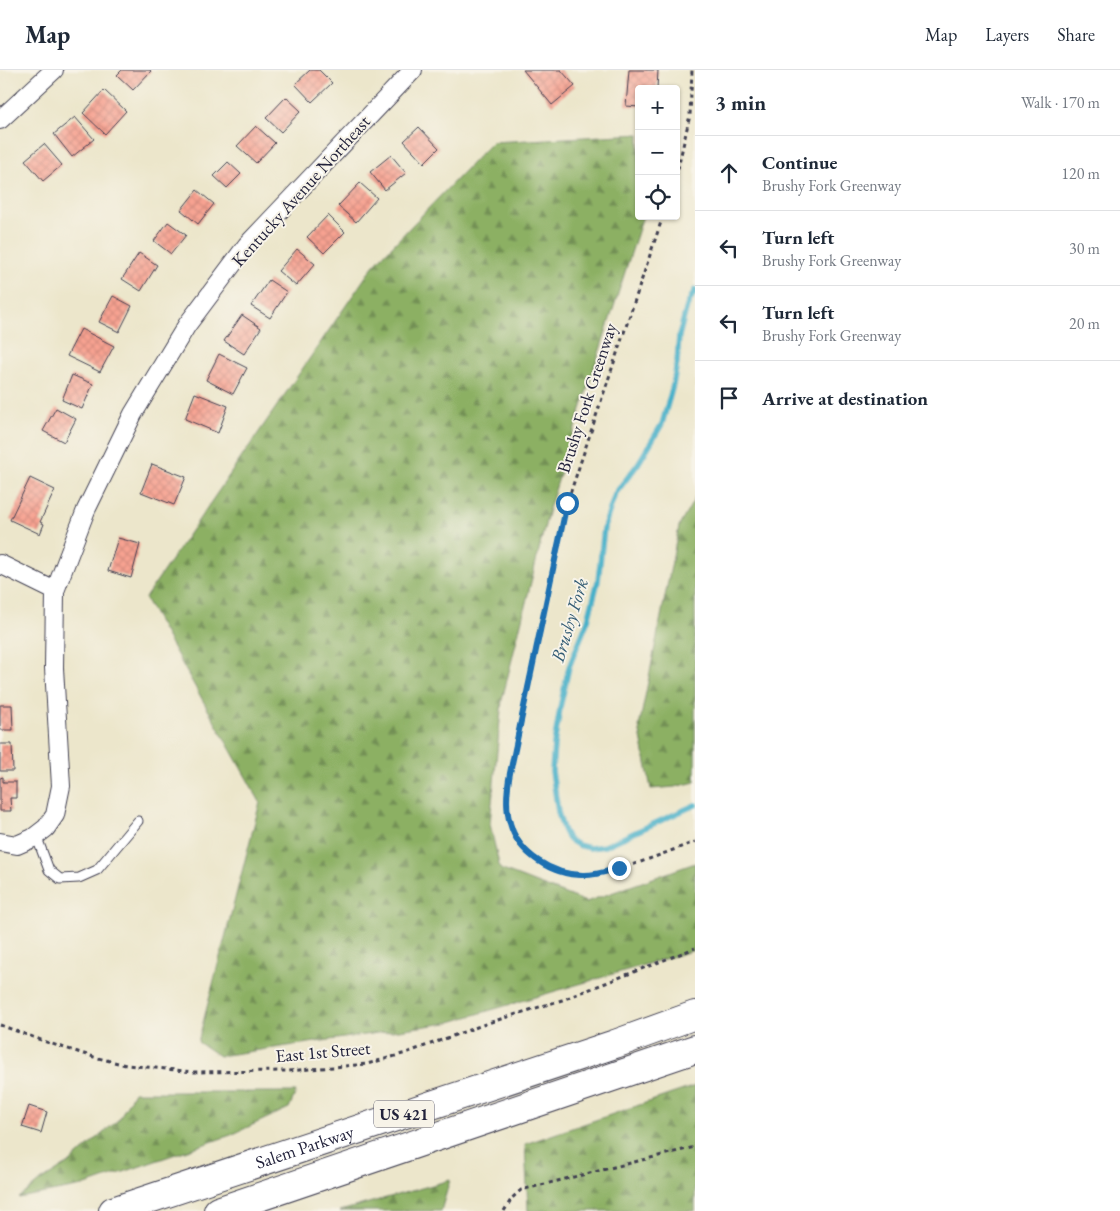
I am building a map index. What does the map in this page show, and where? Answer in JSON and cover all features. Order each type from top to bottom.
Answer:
[{"type":"highway","name":"Salem Parkway","points":[[113,1211],[615,1044],[695,1015]]},
{"type":"highway","name":"Salem Parkway","points":[[218,1211],[695,1049]]},
{"type":"street","points":[[0,120],[54,70]]},
{"type":"street","name":"Kentucky Avenue Northeast","points":[[0,842],[17,845],[46,828],[54,815],[61,786],[54,668],[55,591],[86,510],[133,414],[187,326],[247,245],[412,70]]},
{"type":"street","points":[[0,564],[55,591]]},
{"type":"lane","points":[[36,835],[49,870],[60,878],[79,878],[97,870],[138,821]]},
{"type":"path","points":[[676,175],[690,115],[692,70]]},
{"type":"path","name":"Brushy Fork Greenway","points":[[662,220],[567,503],[510,773],[507,802],[510,825],[525,850],[542,863],[567,874],[584,876],[611,870],[695,842]]},
{"type":"path","name":"East 1st Street","points":[[0,1024],[52,1044],[126,1065],[192,1072],[288,1071],[367,1064],[406,1053],[562,1000],[695,948]]},
{"type":"path","points":[[504,1211],[512,1198],[521,1190],[695,1147]]},
{"type":"green space","points":[[635,134],[635,220],[642,220],[549,509],[502,700],[490,824],[500,869],[586,902],[695,863],[695,950],[447,1023],[219,1056],[198,1042],[260,802],[145,598],[373,266],[492,142]]},
{"type":"green space","points":[[695,498],[695,782],[675,787],[651,789],[639,727],[679,526]]},
{"type":"green space","points":[[695,1086],[695,1211],[528,1211],[525,1144]]},
{"type":"green space","points":[[134,1092],[296,1092],[289,1108],[231,1135],[83,1186],[19,1198],[39,1182],[69,1163],[119,1119]]},
{"type":"green space","points":[[450,1180],[441,1211],[340,1211]]},
{"type":"building","points":[[122,70],[151,71],[133,90],[117,75]]},
{"type":"building","points":[[310,70],[319,70],[332,83],[312,102],[295,84]]},
{"type":"building","points":[[523,70],[561,70],[575,86],[552,105]]},
{"type":"building","points":[[629,70],[658,70],[657,85],[635,85],[635,107],[626,106]]},
{"type":"building","points":[[104,90],[126,111],[105,134],[83,113]]},
{"type":"building","points":[[286,97],[301,111],[281,132],[266,118]]},
{"type":"building","points":[[75,117],[94,139],[72,157],[54,134]]},
{"type":"building","points":[[256,126],[275,143],[256,163],[237,146]]},
{"type":"building","points":[[419,127],[439,148],[424,163],[404,141]]},
{"type":"building","points":[[44,144],[62,165],[43,181],[25,160]]},
{"type":"building","points":[[391,155],[406,173],[385,190],[370,172]]},
{"type":"building","points":[[228,162],[241,174],[227,188],[214,176]]},
{"type":"building","points":[[360,183],[377,198],[356,222],[338,206]]},
{"type":"building","points":[[197,190],[214,204],[198,224],[181,210]]},
{"type":"building","points":[[328,215],[345,232],[324,253],[307,237]]},
{"type":"building","points":[[168,222],[186,235],[171,254],[154,241]]},
{"type":"building","points":[[297,249],[315,264],[296,286],[278,271]]},
{"type":"building","points":[[139,253],[157,265],[141,291],[122,279]]},
{"type":"building","points":[[269,280],[287,292],[270,318],[251,306]]},
{"type":"building","points":[[113,296],[132,306],[119,332],[99,322]]},
{"type":"building","points":[[242,315],[261,328],[244,354],[224,341]]},
{"type":"building","points":[[81,329],[114,346],[100,372],[67,356]]},
{"type":"building","points":[[219,354],[247,368],[233,394],[206,380]]},
{"type":"building","points":[[72,375],[93,384],[82,409],[62,400]]},
{"type":"building","points":[[195,393],[228,406],[218,433],[185,419]]},
{"type":"building","points":[[56,408],[76,419],[64,442],[43,431]]},
{"type":"building","points":[[152,464],[186,477],[174,505],[141,492]]},
{"type":"building","points":[[30,478],[55,490],[40,522],[44,524],[40,534],[10,520]]},
{"type":"building","points":[[118,538],[140,544],[131,578],[108,571]]},
{"type":"building","points":[[0,705],[12,705],[13,730],[0,730]]},
{"type":"building","points":[[0,744],[12,744],[13,771],[0,771]]},
{"type":"building","points":[[3,777],[3,782],[16,782],[16,798],[10,798],[11,811],[0,811],[0,778]]},
{"type":"building","points":[[29,1106],[47,1112],[41,1133],[22,1127]]},
{"type":"waterway","name":"Brushy Fork","points":[[695,290],[687,306],[679,336],[673,385],[662,424],[638,464],[615,494],[604,528],[598,581],[588,620],[569,667],[561,703],[554,744],[552,771],[558,812],[563,829],[568,839],[578,845],[590,848],[605,846],[695,805]]},
{"type":"route","points":[[567,503],[508,782],[508,814],[510,825],[525,850],[542,863],[554,869],[567,874],[584,876],[619,868]]}]
